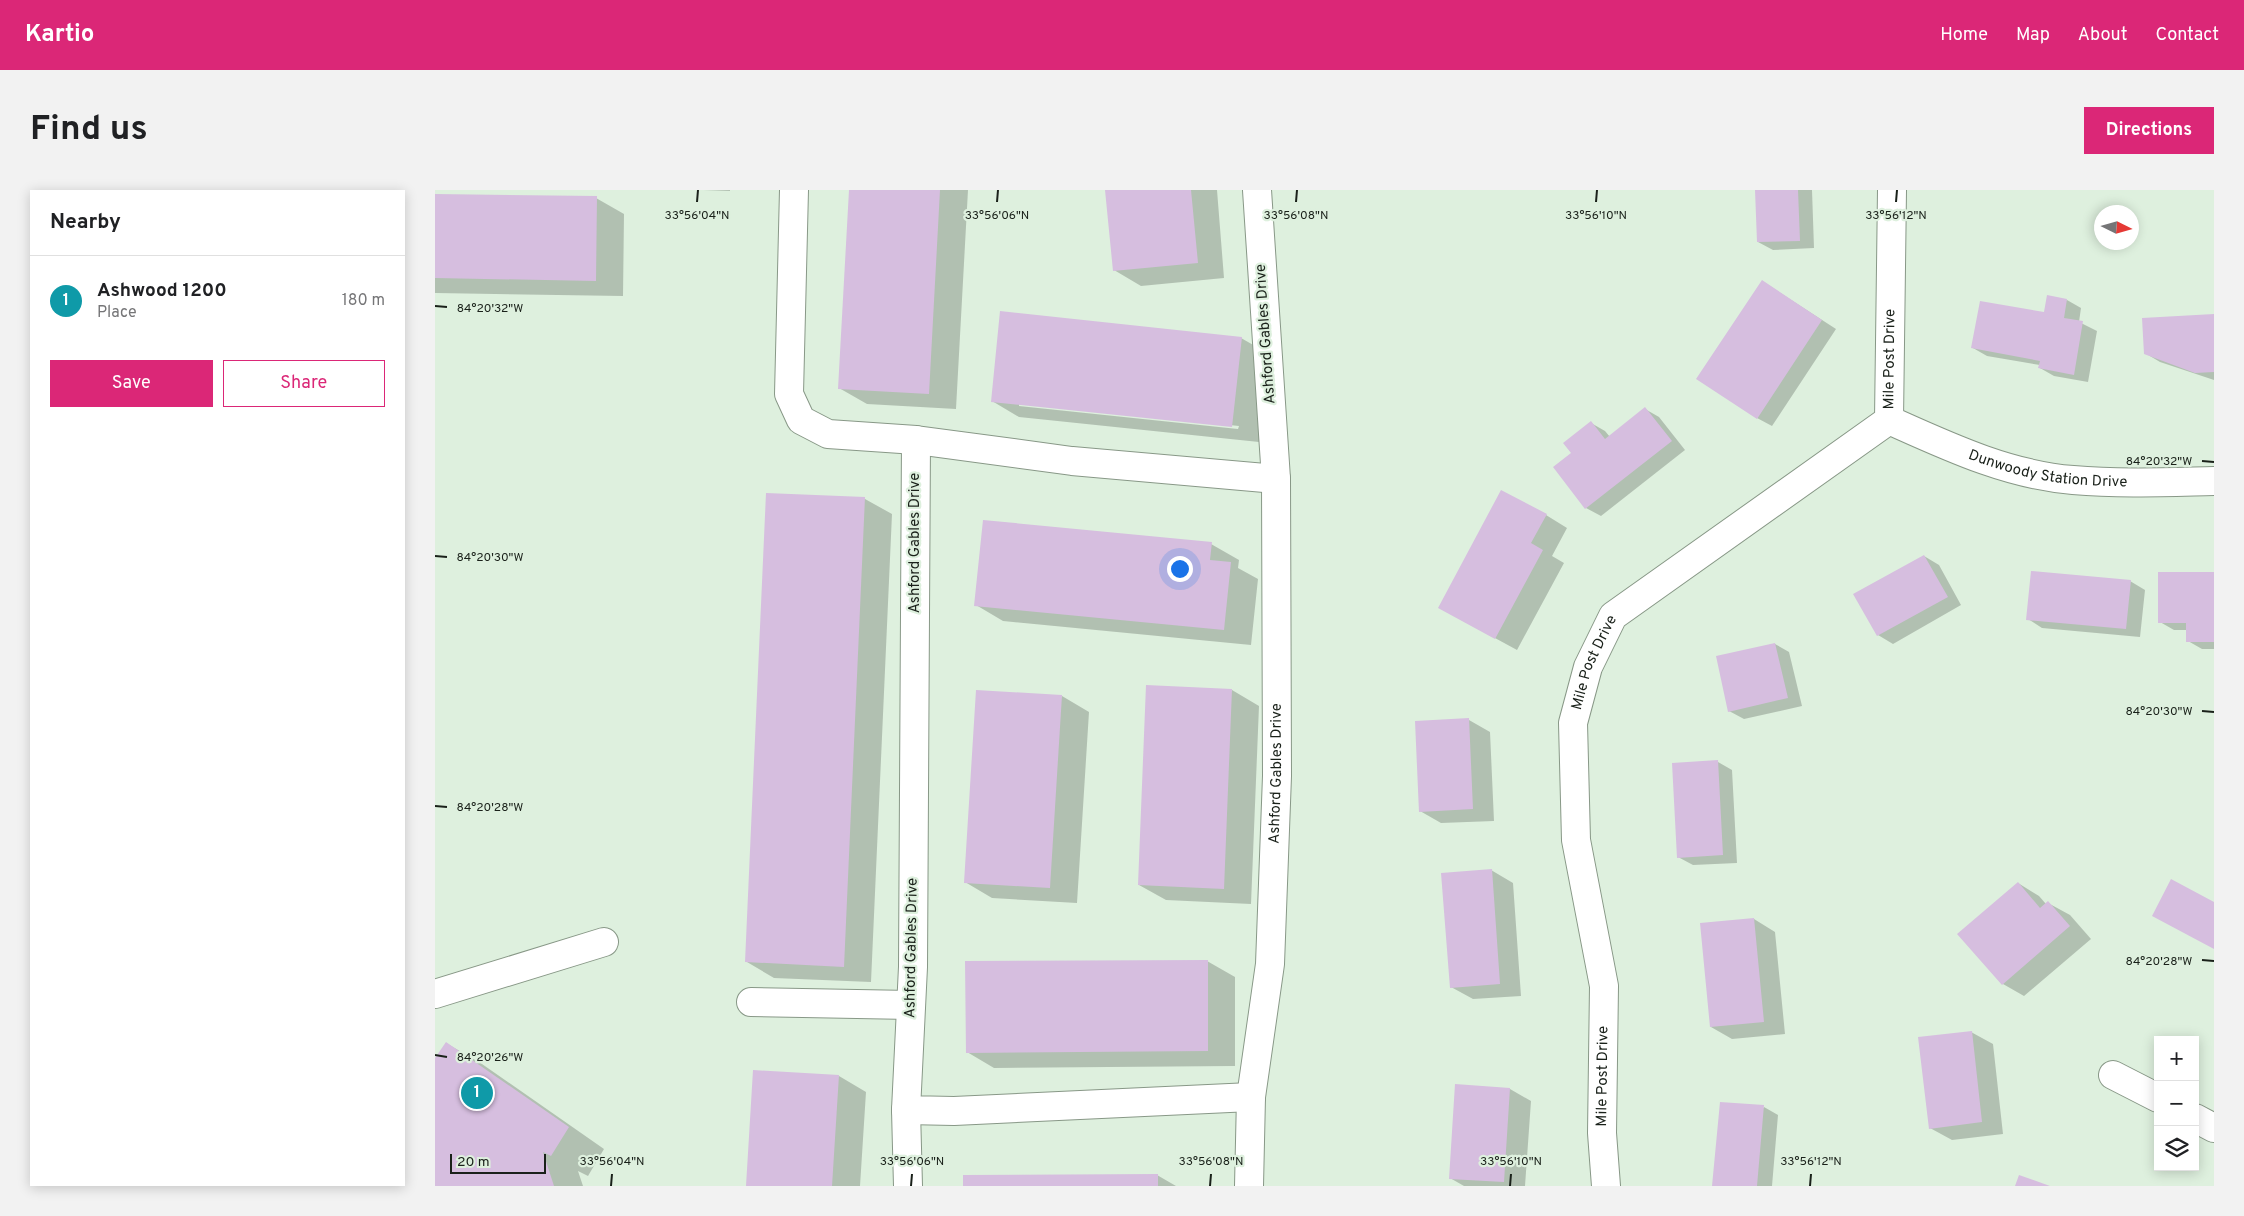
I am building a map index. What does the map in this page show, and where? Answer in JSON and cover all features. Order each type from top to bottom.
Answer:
[{"type":"street","points":[[794,190],[789,394],[801,420],[828,434],[916,440],[1072,462],[1276,479]]},
{"type":"street","name":"Ashford Gables Drive","points":[[1249,1186],[1251,1098],[1270,964],[1277,776],[1276,479],[1257,190]]},
{"type":"street","name":"Mile Post Drive","points":[[1606,1186],[1602,1133],[1605,986],[1576,840],[1573,723],[1588,667],[1613,616],[1889,420],[1892,190]]},
{"type":"street","name":"Dunwoody Station Drive","points":[[1889,420],[1965,453],[2017,469],[2072,480],[2214,481]]},
{"type":"street","name":"Ashford Gables Drive","points":[[908,1186],[905,1110],[911,1005],[916,440]]},
{"type":"street","points":[[435,994],[604,942]]},
{"type":"street","points":[[751,1002],[911,1005]]},
{"type":"street","points":[[2113,1075],[2154,1096]]},
{"type":"street","points":[[905,1110],[954,1111],[1251,1098]]},
{"type":"street","points":[[2199,1120],[2214,1128]]},
{"type":"building","points":[[849,190],[940,190],[929,394],[838,389]]},
{"type":"building","points":[[1105,190],[1191,190],[1198,263],[1113,271]]},
{"type":"building","points":[[1755,190],[1798,190],[1800,241],[1757,242]]},
{"type":"building","points":[[435,194],[597,196],[596,281],[435,278]]},
{"type":"building","points":[[1762,280],[1822,320],[1757,419],[1696,379]]},
{"type":"building","points":[[2047,295],[2067,299],[2064,318],[2083,321],[2074,375],[2038,368],[2040,361],[1971,348],[1980,301],[2044,312]]},
{"type":"building","points":[[1000,311],[1242,337],[1232,427],[991,402]]},
{"type":"building","points":[[2214,314],[2214,372],[2195,373],[2144,354],[2142,318]]},
{"type":"building","points":[[1645,407],[1672,441],[1585,509],[1553,467],[1571,453],[1563,443],[1591,421],[1605,439]]},
{"type":"building","points":[[1501,490],[1547,514],[1531,543],[1543,550],[1495,639],[1438,608]]},
{"type":"building","points":[[766,493],[865,497],[844,967],[745,962]]},
{"type":"building","points":[[983,520],[1212,542],[1210,560],[1231,562],[1224,630],[974,606]]},
{"type":"building","points":[[1924,555],[1948,597],[1877,636],[1853,594]]},
{"type":"building","points":[[2031,571],[2131,580],[2126,629],[2026,620]]},
{"type":"building","points":[[2158,572],[2214,572],[2214,642],[2186,642],[2186,623],[2158,623]]},
{"type":"building","points":[[1775,643],[1788,698],[1728,712],[1716,656]]},
{"type":"building","points":[[1146,685],[1232,689],[1224,889],[1138,885]]},
{"type":"building","points":[[976,690],[1062,695],[1050,888],[964,883]]},
{"type":"building","points":[[1469,718],[1473,809],[1419,812],[1415,721]]},
{"type":"building","points":[[1718,760],[1723,855],[1677,858],[1672,763]]},
{"type":"building","points":[[1492,869],[1500,984],[1450,988],[1441,873]]},
{"type":"building","points":[[2171,879],[2214,902],[2214,949],[2152,916]]},
{"type":"building","points":[[2018,882],[2040,908],[2048,901],[2070,926],[2002,985],[1957,934]]},
{"type":"building","points":[[1754,918],[1764,1022],[1710,1027],[1700,923]]},
{"type":"building","points":[[1208,960],[1208,1051],[966,1053],[965,961]]},
{"type":"building","points":[[1972,1031],[1982,1122],[1929,1129],[1918,1037]]},
{"type":"building","points":[[446,1042],[569,1127],[551,1156],[543,1152],[554,1186],[435,1186],[435,1058]]},
{"type":"building","points":[[753,1070],[839,1075],[832,1186],[746,1186]]},
{"type":"building","points":[[1455,1084],[1510,1088],[1504,1182],[1449,1179]]},
{"type":"building","points":[[1720,1102],[1764,1105],[1757,1186],[1712,1186]]},
{"type":"building","points":[[1158,1174],[1158,1186],[963,1186],[963,1175]]},
{"type":"building","points":[[2019,1175],[2050,1186],[2015,1186]]},
{"type":"place","name":"Ashwood 1200","points":[[477,1093]]}]
